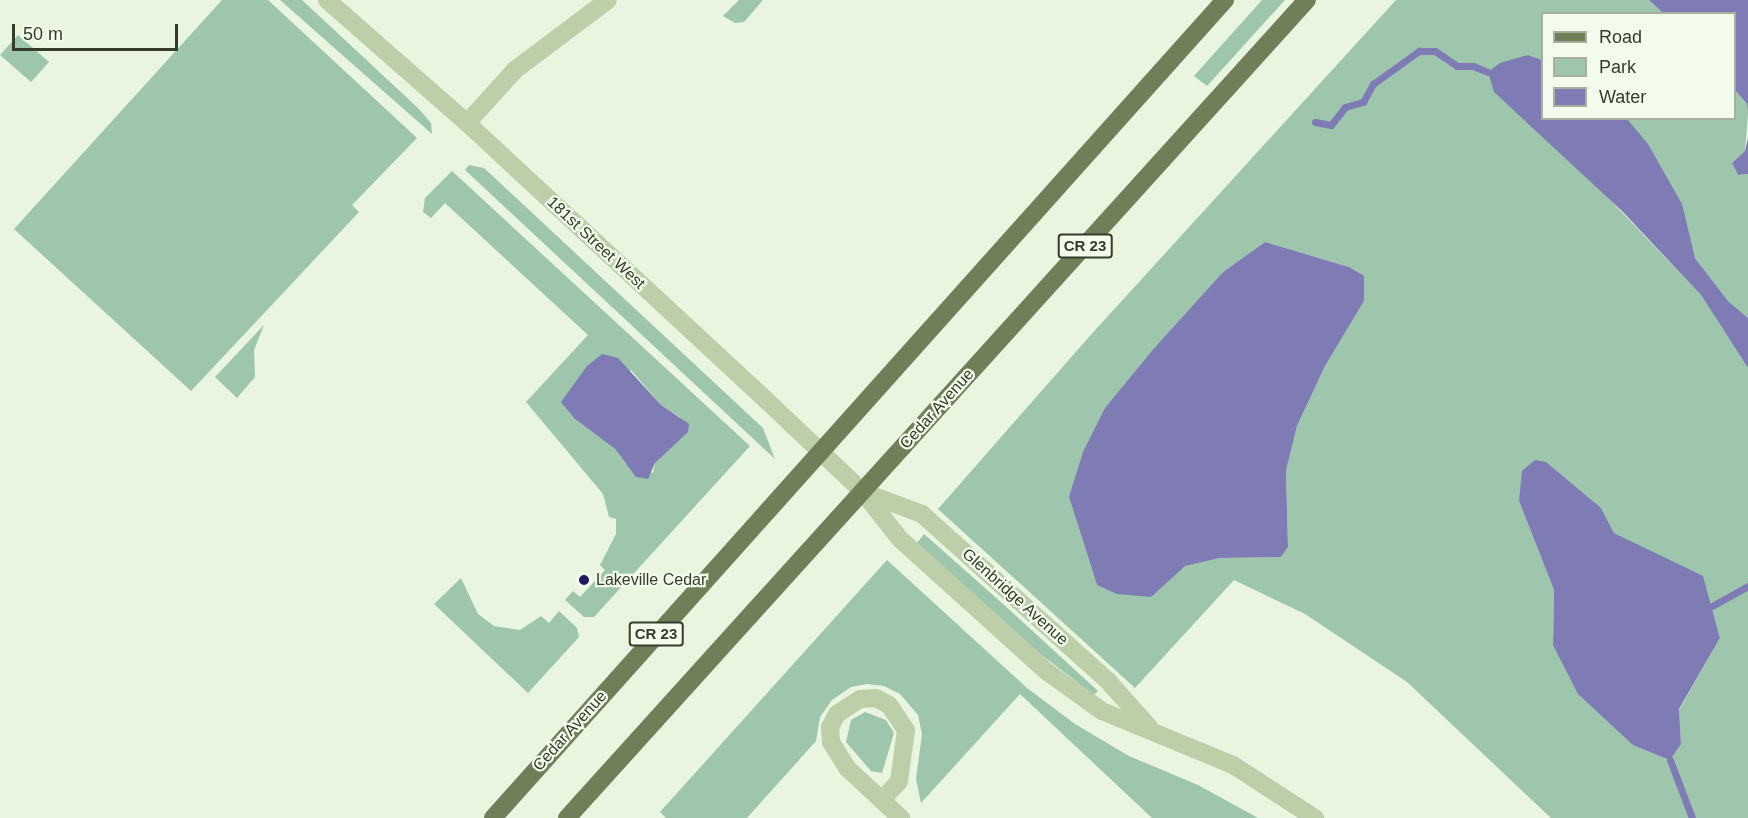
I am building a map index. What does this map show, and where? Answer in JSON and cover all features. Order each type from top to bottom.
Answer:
[{"type":"main road","name":"Cedar Avenue","points":[[493,818],[819,450],[1225,0]]},
{"type":"main road","name":"Cedar Avenue","points":[[567,818],[1307,0]]},
{"type":"street","name":"181st Street West","points":[[327,0],[467,123],[819,450],[862,491],[900,538]]},
{"type":"street","points":[[467,123],[515,70],[608,0]]},
{"type":"street","name":"Glenbridge Avenue","points":[[862,491],[922,514],[1108,681],[1150,728]]},
{"type":"street","name":"Glenbridge Avenue","points":[[900,538],[1000,632],[1081,698],[1102,711],[1150,728],[1233,765],[1315,818]]},
{"type":"street","points":[[882,800],[899,781],[906,730],[889,705],[876,698],[860,699],[837,714],[830,727],[831,742],[847,768],[901,818]]},
{"type":"green space","points":[[222,0],[268,0],[417,138],[352,205],[359,212],[191,391],[14,229]]},
{"type":"green space","points":[[280,0],[302,0],[418,108],[431,123],[432,134]]},
{"type":"green space","points":[[739,0],[763,0],[744,22],[735,23],[723,16]]},
{"type":"green space","points":[[1262,0],[1285,0],[1207,86],[1194,76]]},
{"type":"green space","points":[[1396,0],[1649,0],[1662,12],[1541,12],[1541,60],[1528,55],[1488,72],[1701,295],[1748,368],[1748,818],[1551,818],[1407,682],[1305,614],[1234,580],[1135,688],[938,509],[1088,338]],"holes":[[[1265,242],[1349,267],[1364,301],[1325,366],[1297,426],[1286,471],[1288,547],[1281,557],[1220,558],[1097,585],[1069,497],[1156,346],[1223,272]],[[1519,501],[1601,508],[1614,533],[1703,577],[1720,638],[1679,710],[1681,744],[1553,645],[1554,590]]]},
{"type":"green space","points":[[18,35],[49,62],[31,82],[0,55]]},
{"type":"green space","points":[[1736,91],[1747,104],[1748,114],[1745,151],[1732,163],[1738,175],[1748,174],[1748,318],[1728,301],[1695,258],[1627,120],[1736,120]]},
{"type":"green space","points":[[469,165],[484,168],[763,428],[775,459],[465,170]]},
{"type":"green space","points":[[452,171],[750,446],[594,617],[584,617],[565,600],[573,591],[580,597],[605,570],[600,565],[616,534],[616,519],[609,517],[603,494],[526,402],[588,335],[445,203],[431,218],[423,212],[425,198]],"holes":[[[631,370],[661,405],[681,418],[671,447],[655,463],[653,473],[626,464],[615,449],[575,419]]]},
{"type":"green space","points":[[264,325],[254,350],[255,377],[237,398],[215,377]]},
{"type":"green space","points":[[924,534],[1098,691],[1094,695],[1039,653],[917,543]]},
{"type":"green space","points":[[887,560],[1027,688],[1075,724],[1129,756],[1198,785],[1258,818],[1152,818],[1020,694],[921,803],[916,779],[922,734],[918,715],[900,694],[884,686],[867,684],[851,687],[832,700],[820,717],[816,741],[747,818],[666,818],[660,812]]},
{"type":"green space","points":[[461,578],[478,614],[494,626],[520,630],[541,616],[549,623],[559,611],[577,628],[579,637],[528,693],[434,604]]},
{"type":"green space","points":[[865,712],[886,720],[894,733],[882,773],[871,771],[846,742],[851,720]]},
{"type":"water","points":[[1649,0],[1748,0],[1748,114],[1747,104],[1736,91],[1736,12],[1662,12]]},
{"type":"water","points":[[1528,55],[1541,60],[1541,120],[1628,120],[1648,144],[1682,204],[1695,258],[1728,301],[1748,318],[1748,368],[1701,295],[1622,211],[1494,92],[1488,72],[1500,63]]},
{"type":"water","points":[[1748,138],[1748,174],[1738,175],[1732,163],[1745,151]]},
{"type":"water","points":[[1265,242],[1349,267],[1364,276],[1364,301],[1325,366],[1297,426],[1286,471],[1288,547],[1281,557],[1220,558],[1185,566],[1151,597],[1117,594],[1097,585],[1069,497],[1083,452],[1105,408],[1156,346],[1223,272]]},
{"type":"water","points":[[602,354],[618,358],[661,405],[689,424],[688,432],[655,463],[648,479],[636,477],[615,449],[575,419],[561,402],[587,366]]},
{"type":"water","points":[[1535,460],[1546,462],[1601,508],[1614,533],[1703,576],[1720,638],[1679,709],[1681,744],[1670,760],[1633,745],[1578,694],[1553,645],[1554,590],[1519,501],[1522,471]]},
{"type":"waterway","points":[[1315,122],[1331,125],[1345,107],[1363,102],[1373,84],[1419,51],[1435,51],[1457,66],[1473,66],[1488,72]]},
{"type":"waterway","points":[[1712,606],[1748,586]]},
{"type":"waterway","points":[[1670,760],[1692,818]]},
{"type":"place","name":"Lakeville Cedar","points":[[584,580]]}]
